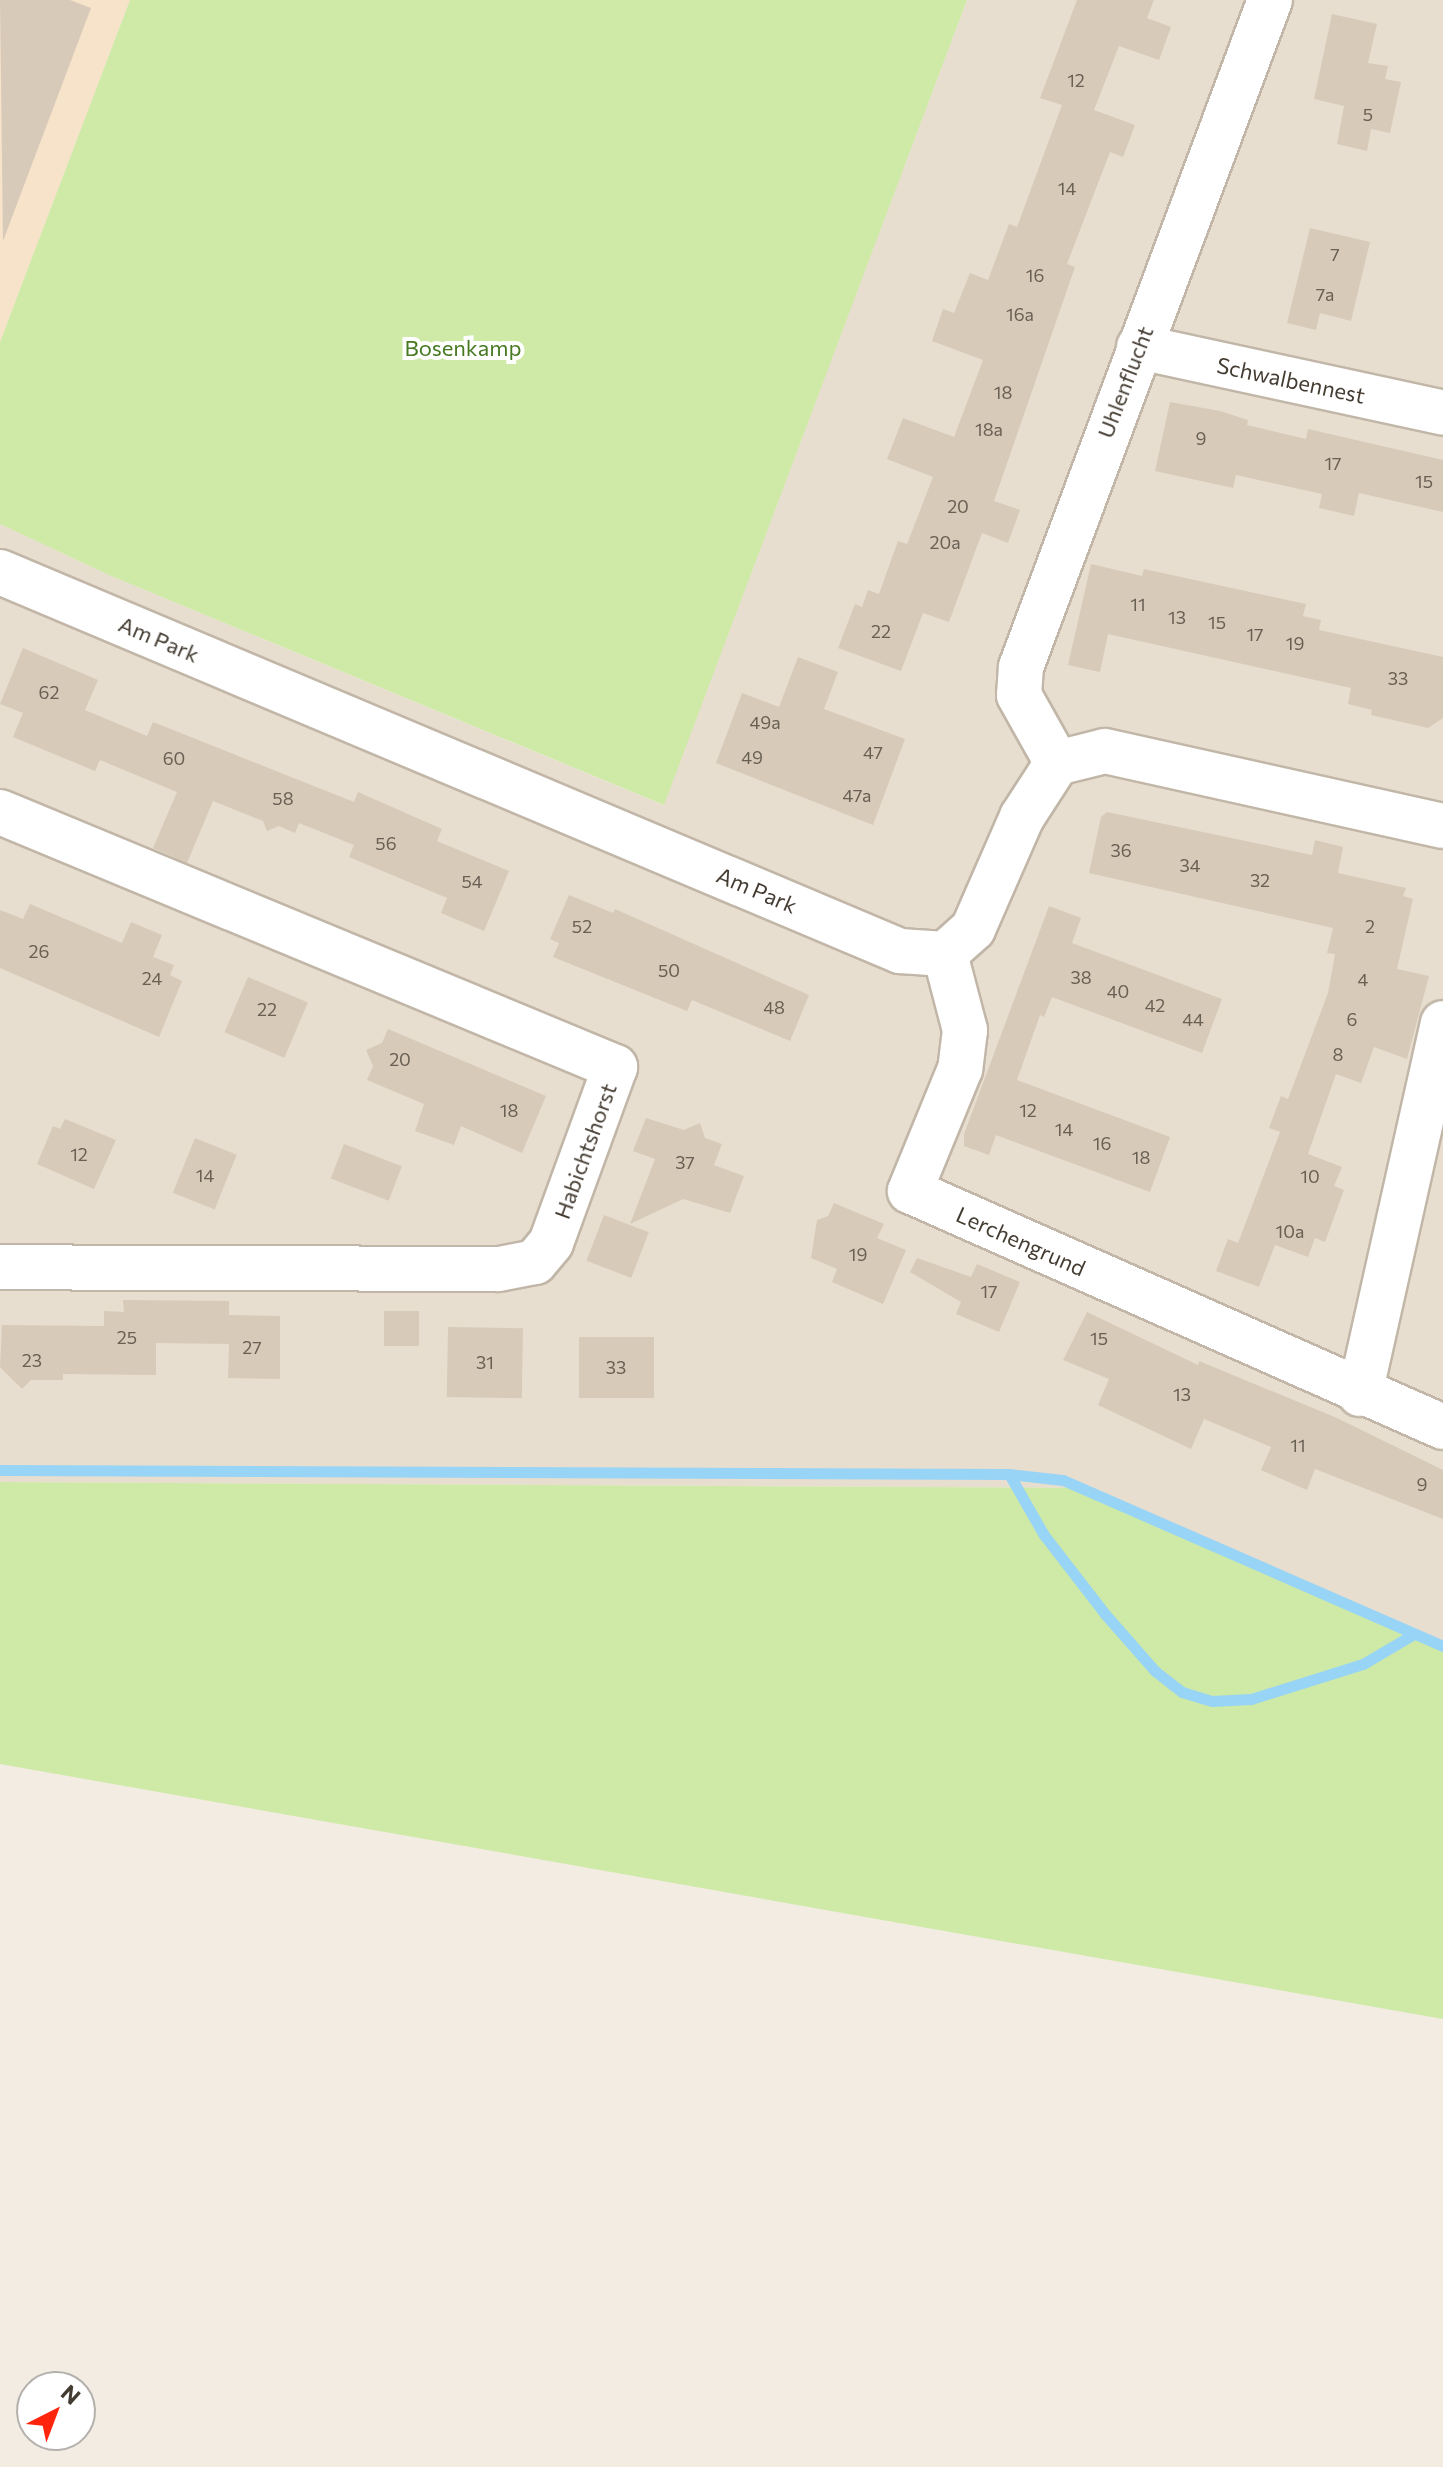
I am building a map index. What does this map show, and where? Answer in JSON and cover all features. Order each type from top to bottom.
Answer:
[{"type":"street","name":"Uhlenflucht","points":[[1057,763],[1019,695],[1021,667],[1270,0]]},
{"type":"street","name":"Schwalbennest","points":[[1139,347],[1443,413]]},
{"type":"street","name":"Am Park","points":[[0,572],[900,951],[945,954]]},
{"type":"street","points":[[945,954],[973,929],[1022,817],[1057,763],[1105,751],[1443,826]]},
{"type":"street","name":"Habichtshorst","points":[[0,812],[615,1067],[551,1243],[535,1262],[498,1269],[0,1267]]},
{"type":"street","name":"Lerchengrund","points":[[945,954],[965,1030],[960,1069],[910,1191],[1360,1394],[1443,1427]]},
{"type":"street","points":[[1360,1394],[1443,1023]]},
{"type":"shaded area","points":[[0,0],[130,0],[0,342]]},
{"type":"shaded area","points":[[967,0],[1443,0],[1443,1641],[1086,1488],[0,1482],[0,524],[109,575],[663,805]]},
{"type":"green space","name":"Bosenkamp","points":[[130,0],[967,0],[664,805],[109,575],[0,524],[0,342]]},
{"type":"green space","points":[[0,1482],[1086,1488],[1443,1641],[1443,2019],[0,1764]]},
{"type":"building","points":[[0,0],[70,0],[91,8],[3,241]]},
{"type":"building","points":[[1077,0],[1154,0],[1147,18],[1171,27],[1159,60],[1119,46],[1094,110],[1135,125],[1123,157],[1110,152],[1067,264],[1075,267],[994,501],[1020,510],[1008,543],[982,533],[949,622],[923,613],[901,671],[838,648],[855,604],[862,607],[868,590],[879,594],[898,541],[907,544],[933,477],[887,459],[903,418],[954,437],[983,360],[932,341],[943,309],[954,313],[970,273],[988,280],[1009,224],[1017,227],[1062,105],[1040,98]]},
{"type":"building","points":[[1332,14],[1377,24],[1368,63],[1388,66],[1385,79],[1401,82],[1390,133],[1371,129],[1367,151],[1337,144],[1344,106],[1314,99]]},
{"type":"building","points":[[1310,228],[1370,242],[1351,321],[1320,313],[1316,330],[1287,323]]},
{"type":"building","points":[[1170,402],[1220,411],[1248,420],[1247,425],[1306,439],[1308,429],[1443,460],[1443,512],[1359,493],[1354,516],[1319,508],[1322,494],[1236,475],[1233,488],[1155,471]]},
{"type":"building","points":[[1091,564],[1142,576],[1144,569],[1306,604],[1303,616],[1321,620],[1319,630],[1443,657],[1443,718],[1428,728],[1371,715],[1372,710],[1348,704],[1351,688],[1108,634],[1100,672],[1068,665]]},
{"type":"building","points":[[23,648],[98,680],[85,710],[147,736],[153,722],[354,802],[358,792],[442,829],[437,841],[509,871],[484,931],[441,913],[447,898],[349,857],[354,845],[299,823],[295,833],[279,826],[267,831],[263,821],[213,801],[187,863],[153,848],[177,792],[100,760],[95,771],[13,737],[23,713],[0,704]]},
{"type":"building","points":[[798,657],[838,672],[824,709],[905,739],[873,825],[716,763],[742,693],[779,707]]},
{"type":"building","points":[[1107,812],[1312,855],[1315,840],[1343,847],[1338,873],[1406,888],[1403,896],[1413,899],[1397,969],[1429,976],[1407,1059],[1374,1047],[1361,1083],[1336,1074],[1308,1154],[1342,1167],[1334,1186],[1344,1190],[1325,1242],[1315,1238],[1308,1257],[1275,1245],[1259,1287],[1216,1271],[1228,1239],[1238,1243],[1280,1132],[1269,1128],[1281,1096],[1288,1099],[1328,993],[1335,954],[1327,953],[1333,928],[1089,873],[1101,817]]},
{"type":"building","points":[[569,895],[613,913],[615,909],[809,995],[790,1041],[692,1000],[687,1011],[553,957],[559,943],[550,939]]},
{"type":"building","points":[[30,904],[122,943],[131,922],[162,935],[153,957],[174,965],[170,975],[182,981],[159,1037],[0,968],[0,910],[23,919]]},
{"type":"building","points":[[1049,906],[1081,918],[1072,943],[1222,999],[1202,1053],[1052,997],[1044,1017],[1040,1015],[1017,1080],[1170,1137],[1150,1192],[996,1135],[989,1155],[964,1146],[964,1134]]},
{"type":"building","points":[[248,977],[308,1002],[284,1058],[225,1032]]},
{"type":"building","points":[[388,1029],[546,1096],[522,1153],[461,1126],[454,1145],[415,1131],[424,1104],[367,1080],[373,1066],[366,1050],[382,1043]]},
{"type":"building","points":[[646,1118],[684,1130],[700,1123],[705,1138],[722,1144],[714,1165],[744,1176],[730,1213],[683,1199],[630,1224],[655,1159],[633,1151]]},
{"type":"building","points":[[65,1119],[116,1140],[94,1189],[37,1164],[53,1126],[60,1129]]},
{"type":"building","points":[[195,1138],[237,1155],[215,1210],[173,1193]]},
{"type":"building","points":[[344,1144],[402,1166],[389,1201],[331,1179]]},
{"type":"building","points":[[834,1203],[884,1224],[877,1238],[906,1250],[883,1304],[832,1282],[837,1269],[811,1258],[817,1220],[828,1216]]},
{"type":"building","points":[[604,1215],[649,1232],[631,1278],[586,1261]]},
{"type":"building","points":[[917,1258],[971,1277],[977,1264],[1020,1282],[999,1332],[956,1314],[961,1302],[910,1272]]},
{"type":"building","points":[[123,1300],[229,1301],[229,1315],[280,1316],[280,1379],[228,1378],[229,1344],[156,1343],[156,1375],[63,1374],[63,1380],[31,1380],[22,1389],[0,1367],[2,1325],[104,1326],[104,1311],[124,1312]]},
{"type":"building","points":[[384,1311],[419,1311],[419,1346],[384,1346]]},
{"type":"building","points":[[1087,1312],[1198,1365],[1199,1361],[1337,1418],[1443,1470],[1443,1519],[1315,1469],[1307,1490],[1261,1470],[1271,1447],[1204,1419],[1191,1449],[1098,1405],[1109,1379],[1063,1360]]},
{"type":"building","points":[[448,1327],[523,1328],[522,1398],[447,1397]]},
{"type":"building","points":[[579,1337],[654,1337],[654,1398],[579,1398]]},
{"type":"waterway","points":[[0,1470],[1009,1474],[1063,1480],[1443,1646]]},
{"type":"waterway","points":[[1009,1474],[1044,1535],[1105,1614],[1155,1671],[1182,1692],[1212,1701],[1251,1699],[1363,1664],[1414,1634]]}]
